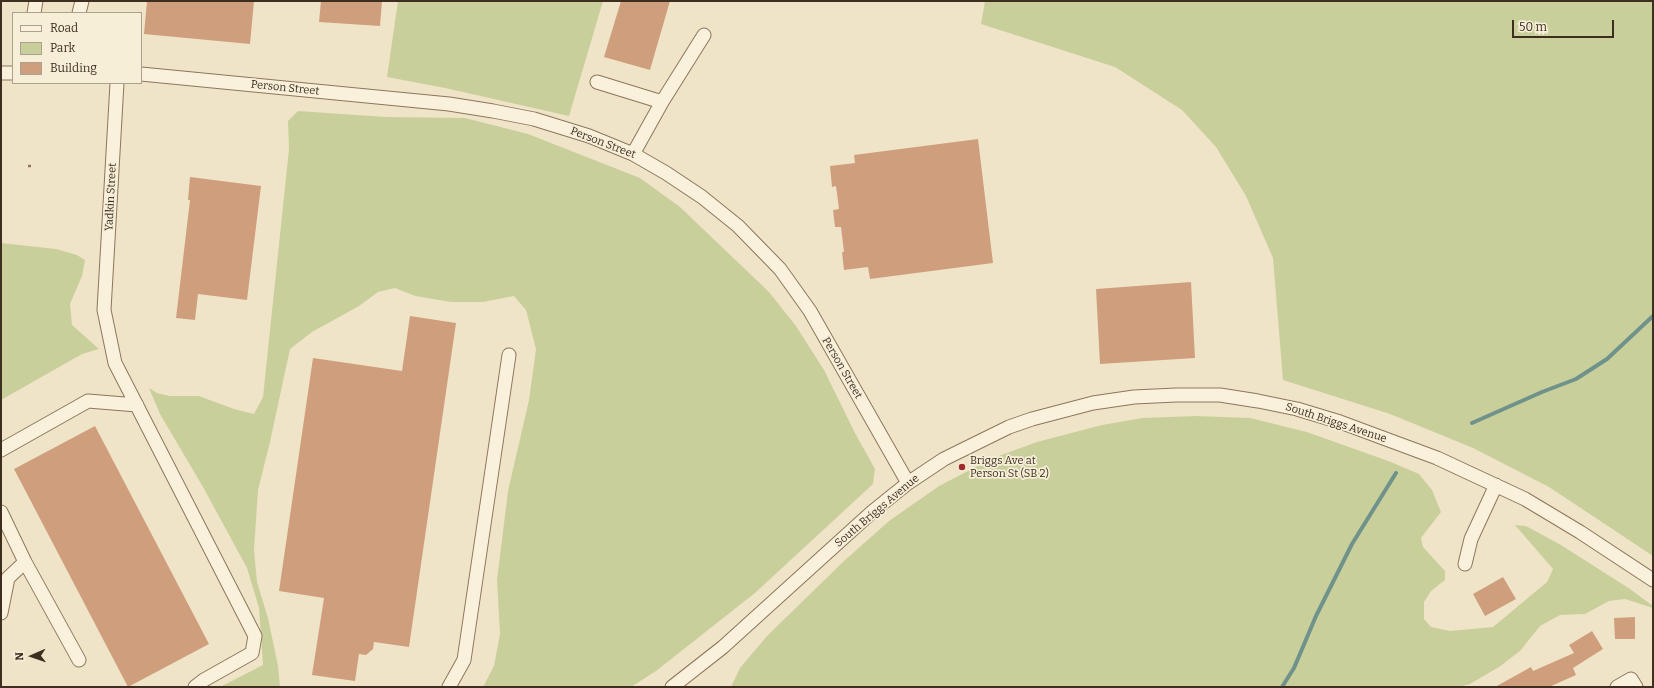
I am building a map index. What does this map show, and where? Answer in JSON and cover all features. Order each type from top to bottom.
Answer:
[{"type":"street","points":[[34,12],[36,1]]},
{"type":"street","points":[[79,12],[82,1]]},
{"type":"street","points":[[633,154],[662,102],[704,35]]},
{"type":"street","points":[[1,73],[12,73]]},
{"type":"street","name":"Person Street","points":[[142,74],[442,104],[486,110],[534,119],[590,136],[633,154],[666,173],[702,197],[738,226],[780,269],[810,311],[908,483]]},
{"type":"street","points":[[597,82],[662,102]]},
{"type":"street","name":"Yadkin Street","points":[[117,84],[104,310],[115,363],[255,636],[252,653],[204,680],[195,687]]},
{"type":"street","points":[[449,687],[464,660],[509,355]]},
{"type":"street","name":"South Briggs Avenue","points":[[672,687],[723,647],[872,512],[908,483],[944,459],[976,442],[1009,427],[1032,419],[1093,403],[1134,397],[1220,395],[1297,409],[1340,422],[1437,458],[1496,485],[1552,514],[1653,580]]},
{"type":"street","points":[[1,450],[88,401],[137,405]]},
{"type":"street","points":[[1465,564],[1471,539],[1496,485]]},
{"type":"street","points":[[1,512],[25,562],[79,660]]},
{"type":"street","points":[[1,613],[8,578],[25,562]]},
{"type":"street","points":[[1617,687],[1631,679],[1636,687]]},
{"type":"green space","points":[[398,1],[603,1],[569,116],[445,88],[387,77]]},
{"type":"green space","points":[[985,1],[1653,1],[1653,556],[1549,487],[1473,448],[1390,414],[1283,380],[1273,258],[1246,196],[1216,147],[1182,110],[1115,67],[981,24]]},
{"type":"green space","points":[[298,111],[386,117],[465,118],[528,134],[640,178],[680,207],[769,292],[796,326],[824,370],[855,433],[875,469],[873,484],[755,593],[656,671],[631,687],[483,687],[494,666],[500,634],[497,580],[508,491],[529,400],[536,349],[526,310],[514,296],[483,302],[451,302],[415,296],[395,288],[378,292],[359,306],[312,332],[290,349],[258,490],[254,550],[257,582],[268,618],[278,666],[280,687],[220,687],[263,665],[259,608],[247,568],[203,487],[160,414],[149,388],[157,393],[170,396],[199,396],[234,409],[254,414],[263,397],[289,149],[288,121]]},
{"type":"green space","points":[[1,243],[56,249],[77,255],[85,260],[82,276],[70,304],[72,325],[99,349],[82,354],[1,400]]},
{"type":"green space","points":[[1196,416],[1250,418],[1307,432],[1391,462],[1419,474],[1432,490],[1441,512],[1421,538],[1423,547],[1445,571],[1445,580],[1431,591],[1424,602],[1424,619],[1431,627],[1450,631],[1493,627],[1547,582],[1553,569],[1515,525],[1526,526],[1561,545],[1630,589],[1653,606],[1653,608],[1625,599],[1609,601],[1585,614],[1560,615],[1540,626],[1520,651],[1499,667],[1470,684],[1459,687],[731,687],[740,668],[767,636],[844,561],[889,521],[939,486],[993,458],[1037,442],[1102,425],[1142,418]]},
{"type":"building","points":[[147,1],[254,1],[250,44],[144,34]]},
{"type":"building","points":[[321,1],[382,1],[380,26],[319,22]]},
{"type":"building","points":[[621,1],[670,1],[650,70],[604,57]]},
{"type":"building","points":[[978,139],[993,263],[870,279],[868,267],[844,270],[842,252],[844,252],[841,227],[835,227],[833,210],[839,209],[836,186],[832,187],[830,166],[855,163],[854,155]]},
{"type":"building","points":[[190,177],[261,186],[247,300],[198,294],[195,320],[176,318],[190,200],[188,200]]},
{"type":"building","points":[[1191,282],[1195,358],[1100,364],[1096,289]]},
{"type":"building","points":[[410,316],[456,323],[409,647],[374,642],[373,649],[366,655],[359,654],[355,681],[312,675],[324,598],[279,591],[313,358],[402,371]]},
{"type":"building","points":[[95,426],[209,644],[128,687],[14,469]]},
{"type":"building","points":[[1503,577],[1516,599],[1485,616],[1473,594]]},
{"type":"building","points":[[1635,617],[1635,639],[1615,639],[1614,618]]},
{"type":"building","points":[[1592,631],[1603,649],[1573,668],[1576,675],[1549,687],[1495,687],[1531,667],[1533,671],[1574,653],[1569,645]]},
{"type":"waterway","points":[[1472,423],[1542,392],[1576,379],[1607,359],[1653,316]]},
{"type":"waterway","points":[[1282,687],[1294,668],[1316,616],[1352,544],[1396,473]]},
{"type":"place","name":"Briggs Ave at Person St (SB 2)","points":[[962,467]]}]
